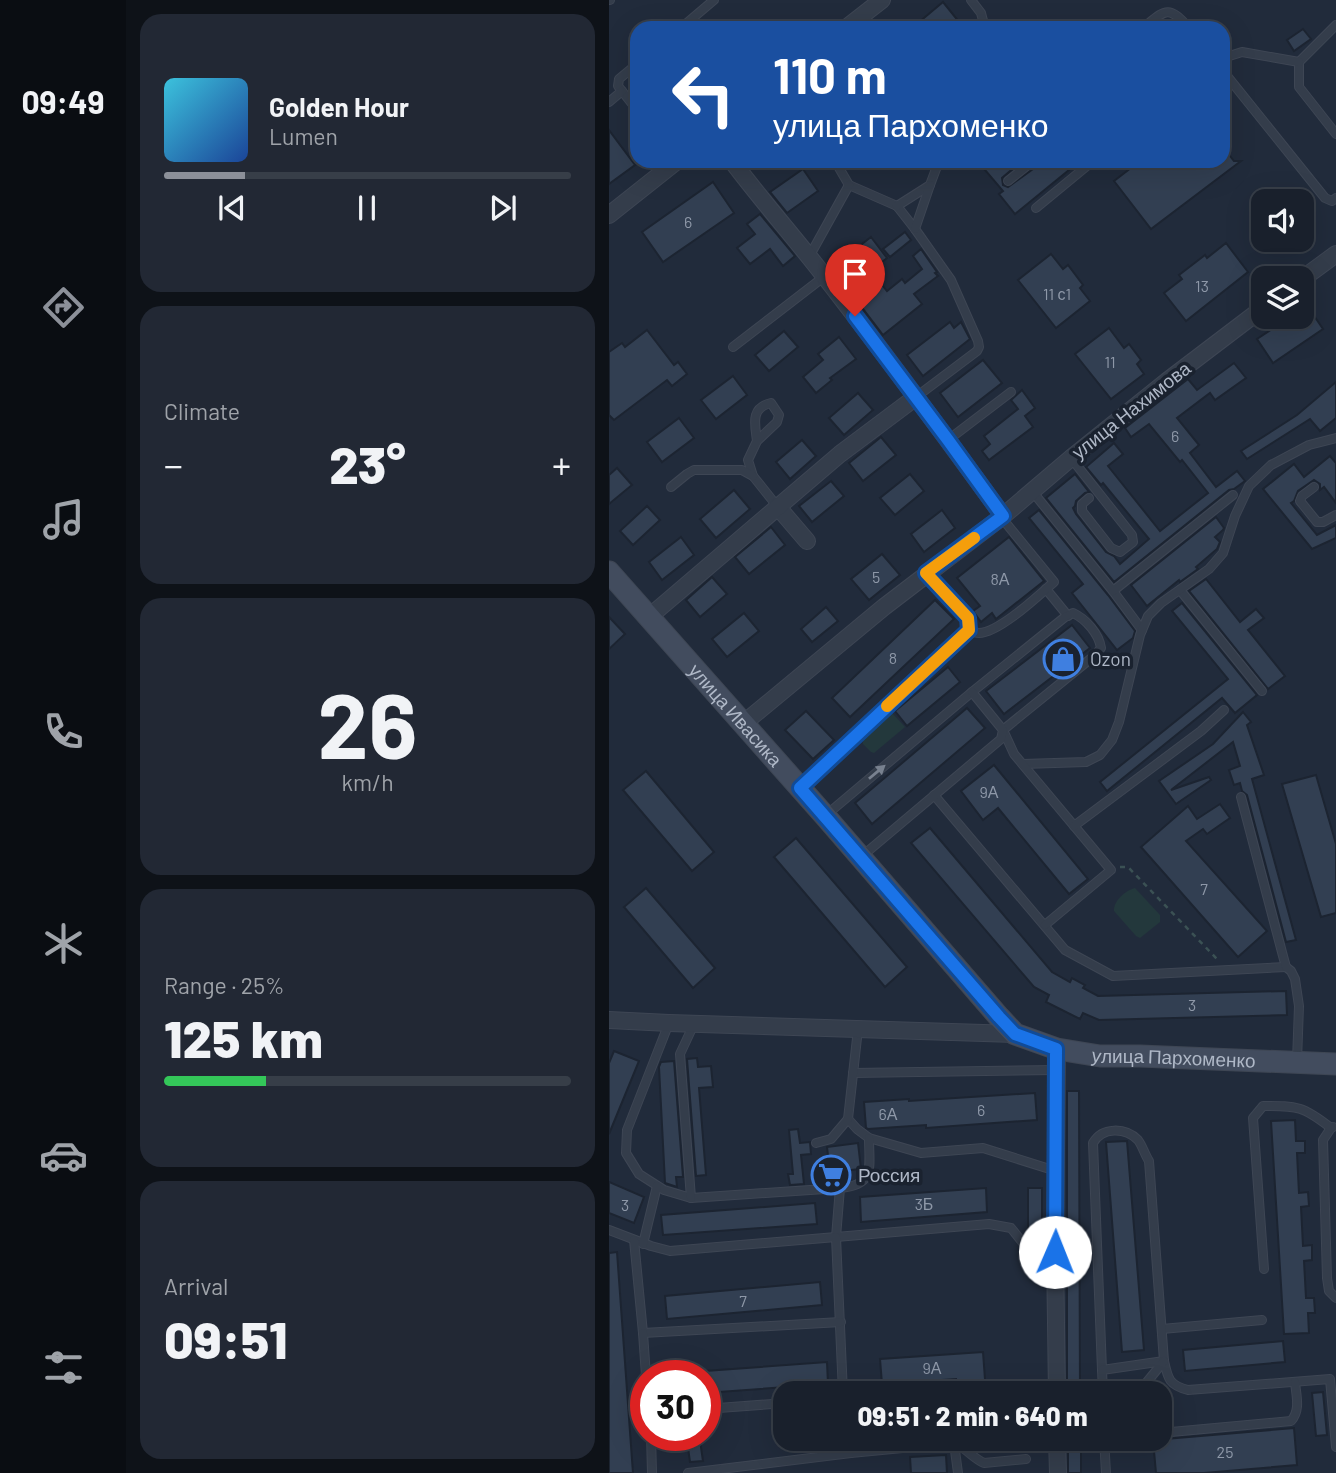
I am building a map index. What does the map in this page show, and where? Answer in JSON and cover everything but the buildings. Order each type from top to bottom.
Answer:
[{"type":"main road","name":"улица Ивасика","points":[[609,572],[1015,1034]]},
{"type":"main road","name":"улица Пархоменко","points":[[1015,1034],[1056,1060],[1100,1056],[1336,1064]]},
{"type":"street","points":[[868,21],[882,0]]},
{"type":"street","points":[[609,215],[667,168]]},
{"type":"street","points":[[737,168],[825,276],[1002,517]]},
{"type":"street","points":[[1314,270],[1336,254]]},
{"type":"street","name":"улица Нахимова","points":[[744,723],[926,573],[1002,517],[1071,458],[1251,317]]},
{"type":"street","points":[[649,617],[840,454],[916,397]]},
{"type":"street","points":[[777,506],[807,541]]},
{"type":"street","points":[[609,1020],[1015,1034]]},
{"type":"street","points":[[1056,1060],[1057,1381]]},
{"type":"street","points":[[1057,1451],[1058,1473]]},
{"type":"lane","points":[[689,21],[714,0]]},
{"type":"lane","points":[[971,0],[981,13],[983,21]]},
{"type":"lane","points":[[1152,21],[1168,12],[1177,14],[1183,21]]},
{"type":"lane","points":[[1336,25],[1299,62],[1299,87],[1336,134]]},
{"type":"lane","points":[[1230,56],[1243,52],[1299,62]]},
{"type":"lane","points":[[630,70],[619,79],[618,86],[630,101]]},
{"type":"lane","points":[[1230,80],[1325,198],[1332,201],[1336,198]]},
{"type":"lane","points":[[609,102],[622,91]]},
{"type":"lane","points":[[839,168],[849,185],[897,206],[951,280],[978,341],[979,347],[971,356],[916,397]]},
{"type":"lane","points":[[915,229],[936,168]]},
{"type":"lane","points":[[1008,181],[1024,168]]},
{"type":"lane","points":[[1036,208],[1085,168]]},
{"type":"lane","points":[[809,257],[849,185]]},
{"type":"lane","points":[[897,206],[930,185]]},
{"type":"lane","points":[[733,347],[825,276]]},
{"type":"lane","points":[[948,440],[1011,392]]},
{"type":"lane","points":[[1023,764],[1086,762],[1100,755],[1112,740],[1119,722],[1148,616],[1161,603],[1209,569],[1223,553],[1234,516],[1249,486],[1271,465],[1309,445],[1336,438]]},
{"type":"lane","points":[[757,440],[748,460],[753,476],[777,506]]},
{"type":"lane","points":[[1071,458],[1132,534],[1133,542],[1120,552],[1111,548],[1082,511],[1082,504],[1089,498]]},
{"type":"lane","points":[[671,486],[694,470],[742,470],[753,476]]},
{"type":"lane","points":[[1314,487],[1302,496],[1300,501],[1317,522],[1336,515]]},
{"type":"lane","points":[[1032,491],[1142,630]]},
{"type":"lane","points":[[1113,591],[1233,495]]},
{"type":"lane","points":[[969,630],[978,633],[993,630],[1054,582],[1002,517]]},
{"type":"lane","points":[[926,573],[968,618],[969,630]]},
{"type":"lane","points":[[1046,589],[1068,615]]},
{"type":"lane","points":[[1180,590],[1262,691]]},
{"type":"lane","points":[[825,816],[1068,615],[1073,613],[1082,617],[1100,640],[1101,648],[1094,656],[1003,730],[1001,739],[861,857]]},
{"type":"lane","points":[[800,788],[969,630]]},
{"type":"lane","points":[[972,692],[1003,730],[1014,754],[1111,870],[1045,925]]},
{"type":"lane","points":[[1074,826],[1202,731],[1223,710]]},
{"type":"lane","points":[[934,795],[1065,950],[1113,976],[1286,967]]},
{"type":"lane","points":[[1241,797],[1286,967],[1295,979],[1299,1006],[1297,1061]]},
{"type":"lane","points":[[669,1023],[627,1130],[626,1153],[639,1174],[664,1191],[691,1198],[855,1186],[864,1181],[869,1172],[869,1138]]},
{"type":"lane","points":[[691,1198],[680,1054],[694,1024]]},
{"type":"lane","points":[[816,1143],[831,1139],[848,1119],[858,1029]]},
{"type":"lane","points":[[853,1073],[1056,1060]]},
{"type":"lane","points":[[1263,1269],[1253,1118],[1263,1106],[1294,1106],[1314,1114],[1333,1127],[1323,1140],[1329,1291],[1336,1298]]},
{"type":"lane","points":[[848,1119],[869,1138],[921,1153],[983,1148],[1056,1171]]},
{"type":"lane","points":[[1102,1381],[1093,1143],[1097,1135],[1106,1131],[1124,1132],[1138,1140],[1149,1161],[1164,1361],[1168,1378],[1177,1387],[1188,1391],[1333,1378],[1336,1447]]},
{"type":"lane","points":[[643,1244],[657,1186]]},
{"type":"lane","points":[[840,1188],[836,1237],[843,1381]]},
{"type":"lane","points":[[609,1230],[643,1244],[670,1251],[989,1224],[1011,1228],[1023,1242],[1034,1249],[1055,1252]]},
{"type":"lane","points":[[633,1240],[645,1360]]},
{"type":"lane","points":[[1162,1329],[1262,1320]]},
{"type":"lane","points":[[643,1333],[841,1322]]},
{"type":"lane","points":[[1102,1370],[1164,1361]]},
{"type":"lane","points":[[1148,1381],[1164,1361]]},
{"type":"lane","points":[[1172,1432],[1291,1421],[1298,1409],[1295,1382]]},
{"type":"lane","points":[[721,1408],[773,1404]]},
{"type":"lane","points":[[651,1451],[652,1473]]},
{"type":"lane","points":[[688,1473],[872,1451]]},
{"type":"lane","points":[[955,1451],[958,1473]]},
{"type":"lane","points":[[967,1451],[984,1463],[1026,1458]]},
{"type":"lane","points":[[1105,1451],[1106,1473]]},
{"type":"path","points":[[1111,870],[1128,867],[1227,969]]},
{"type":"green space","points":[[892,713],[905,727],[874,753],[871,752],[863,744],[863,737]]},
{"type":"green space","points":[[1135,888],[1160,915],[1160,922],[1140,938],[1114,911],[1121,897]]},
{"type":"slow traffic","points":[[887,706],[969,630],[968,618],[926,573],[974,538]]},
{"type":"place","name":"Ozon","points":[[1063,659]]},
{"type":"place","name":"Россия","points":[[831,1175]]},
{"type":"route","points":[[855,316],[1003,516],[926,573],[968,618],[969,630],[800,788],[1015,1034],[1056,1049],[1055,1252]]}]
